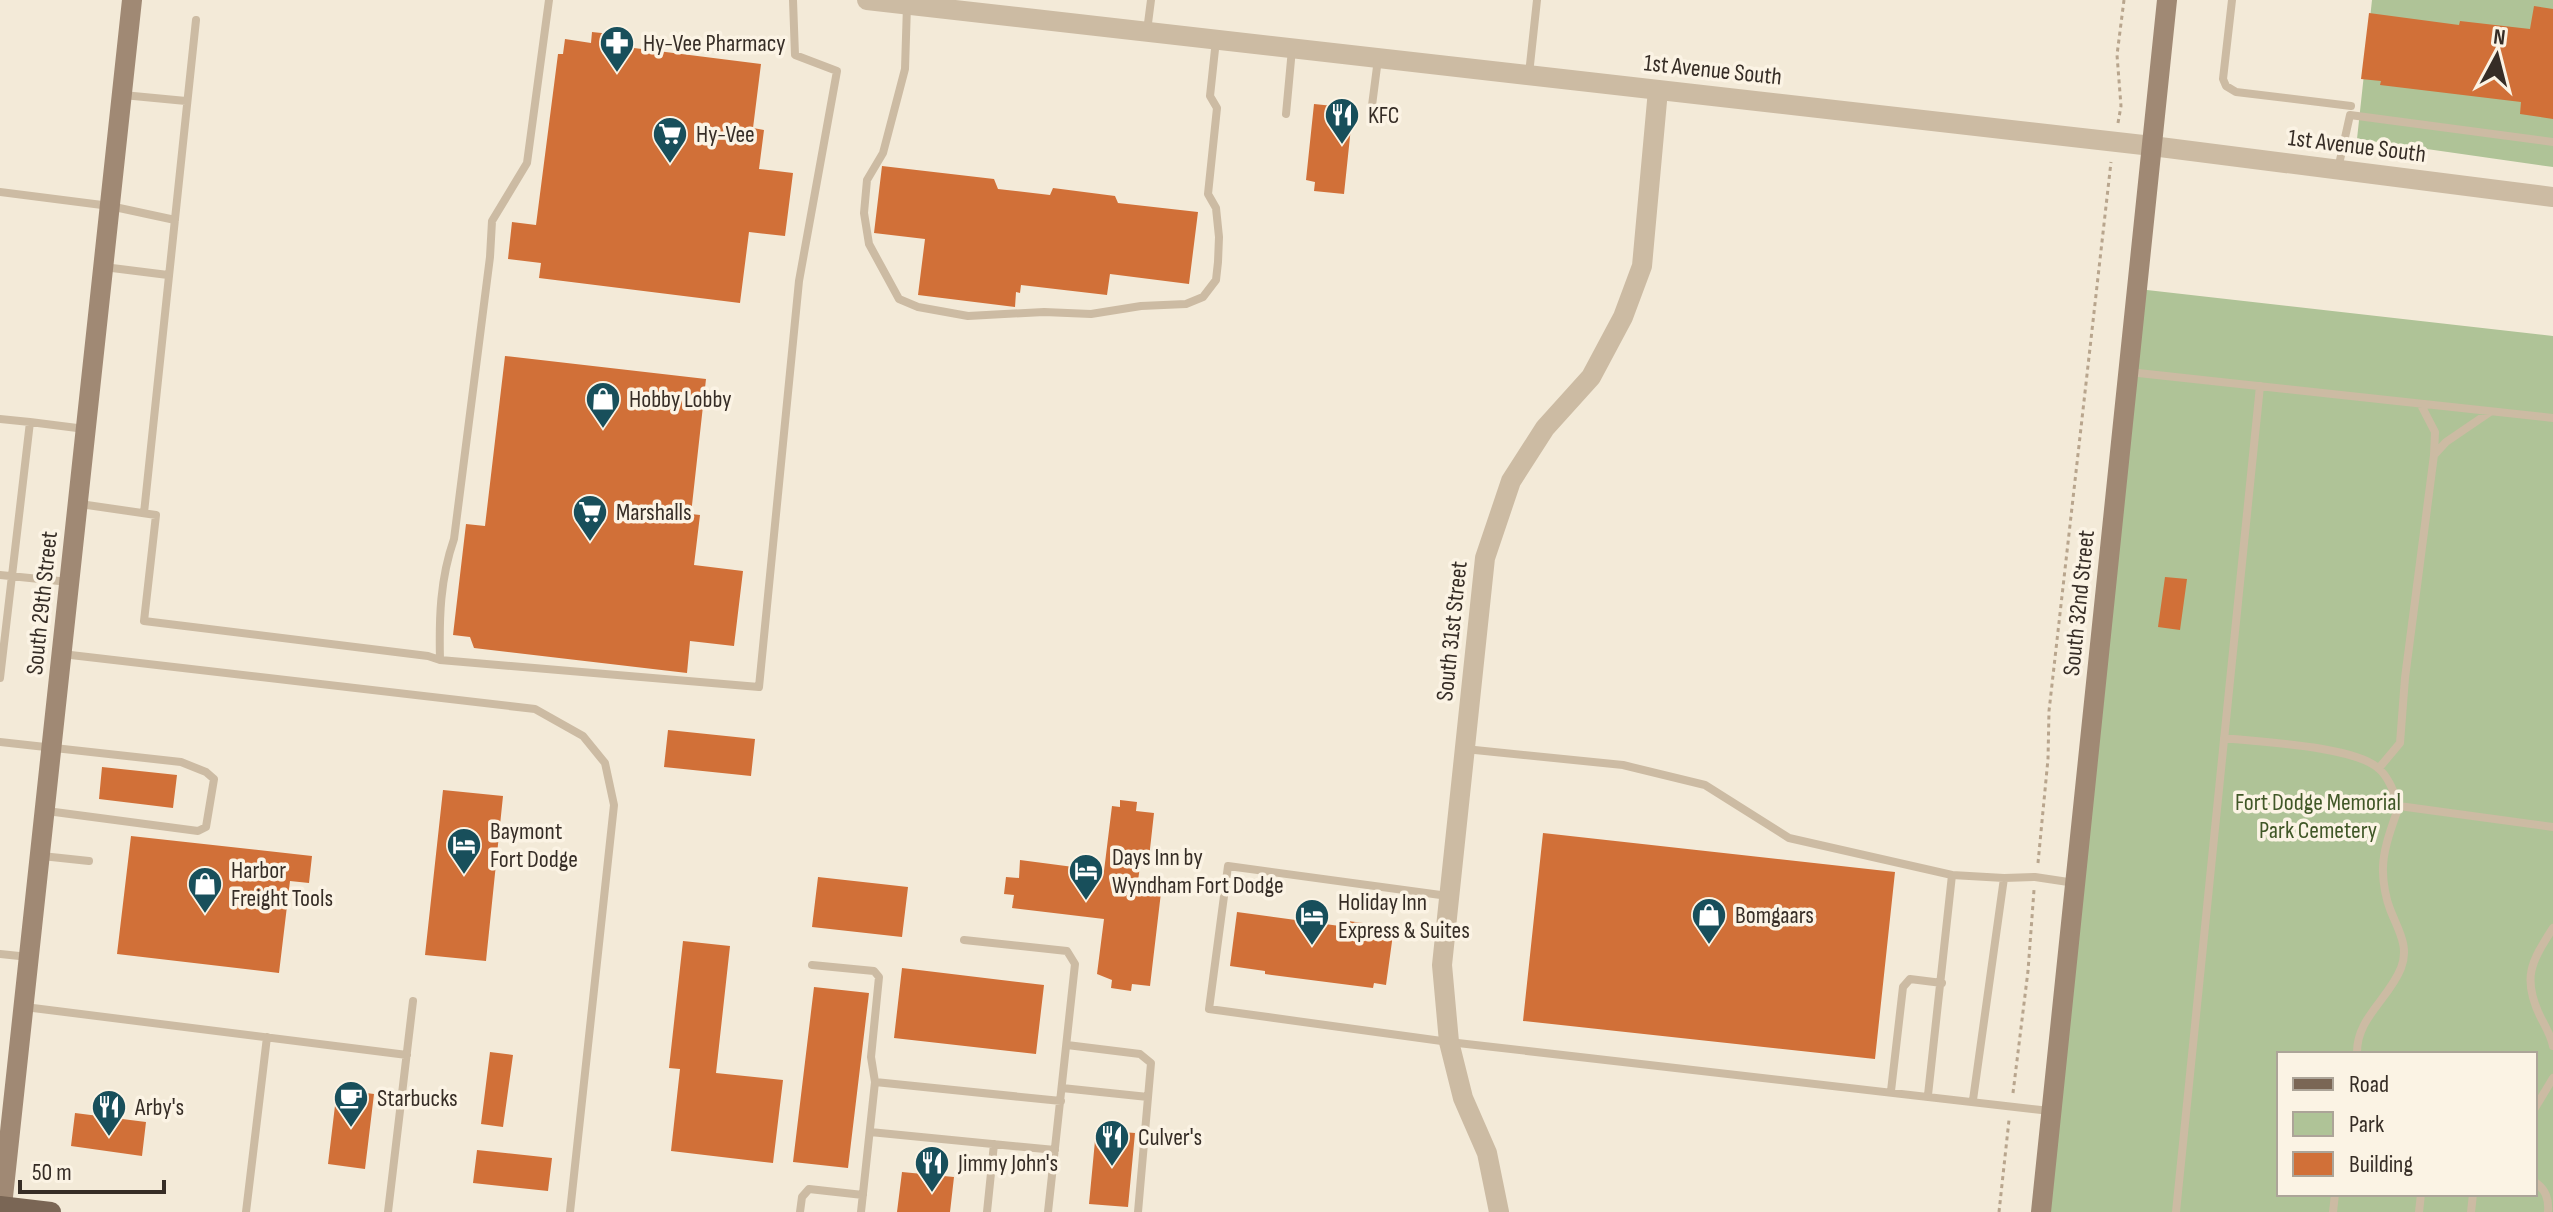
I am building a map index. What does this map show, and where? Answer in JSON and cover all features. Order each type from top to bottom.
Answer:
[{"type":"main road","name":"South 29th Street","points":[[1,1208],[132,0]]},
{"type":"main road","name":"South 32nd Street","points":[[2041,1212],[2167,0]]},
{"type":"main road","points":[[1,1208],[51,1212]]},
{"type":"street","name":"1st Avenue South","points":[[867,0],[908,2],[2152,146],[2553,197]]},
{"type":"street","name":"South 31st Street","points":[[1499,1212],[1487,1153],[1463,1098],[1449,1042],[1442,965],[1485,558],[1511,481],[1545,428],[1591,377],[1623,317],[1642,266],[1658,90]]},
{"type":"lane","points":[[440,660],[438,610],[447,558],[454,539],[492,221],[527,163],[549,0]]},
{"type":"lane","points":[[78,504],[156,515],[144,621],[440,660],[759,687],[799,281],[837,71],[795,55],[793,0]]},
{"type":"lane","points":[[1147,32],[1151,0]]},
{"type":"lane","points":[[1529,75],[1537,0]]},
{"type":"lane","points":[[2232,0],[2223,79],[2226,86],[2236,92],[2351,106]]},
{"type":"lane","points":[[908,2],[905,69],[883,153],[867,180],[864,213],[869,244],[899,299],[918,307],[968,316],[1044,312],[1091,314],[1141,306],[1186,304],[1203,297],[1216,280],[1219,237],[1216,208],[1208,194],[1217,108],[1210,96],[1216,40]]},
{"type":"lane","points":[[144,513],[196,20]]},
{"type":"lane","points":[[1286,114],[1293,48]]},
{"type":"lane","points":[[1370,121],[1378,58]]},
{"type":"lane","points":[[122,95],[186,101]]},
{"type":"lane","points":[[2338,170],[2350,115],[2553,142]]},
{"type":"lane","points":[[0,192],[110,206],[175,220]]},
{"type":"lane","points":[[103,267],[168,275]]},
{"type":"lane","points":[[2129,372],[2553,418]]},
{"type":"lane","points":[[2176,1212],[2260,386]]},
{"type":"lane","points":[[2379,768],[2400,743],[2405,678],[2434,455],[2435,432],[2421,405]]},
{"type":"lane","points":[[2434,455],[2446,442],[2490,412]]},
{"type":"lane","points":[[0,419],[86,429]]},
{"type":"lane","points":[[0,678],[30,422]]},
{"type":"lane","points":[[0,575],[70,582]]},
{"type":"lane","points":[[62,654],[535,709],[583,736],[605,763],[614,805],[570,1212]]},
{"type":"lane","points":[[2224,738],[2324,750],[2363,759],[2379,768],[2392,786],[2399,806],[2390,831],[2383,870],[2389,907],[2400,929],[2404,949],[2402,967],[2365,1021],[2357,1040],[2357,1052]]},
{"type":"lane","points":[[0,742],[181,762],[206,772],[214,779],[206,827],[198,831],[46,811]]},
{"type":"lane","points":[[1465,749],[1623,765],[1705,785],[1789,838],[1952,875],[2035,877],[2075,883]]},
{"type":"lane","points":[[2399,806],[2553,827]]},
{"type":"lane","points":[[41,856],[89,861]]},
{"type":"lane","points":[[1450,897],[1228,866],[1209,1009],[1449,1042],[2051,1111]]},
{"type":"lane","points":[[1928,1095],[1952,875]]},
{"type":"lane","points":[[1973,1100],[2004,878]]},
{"type":"lane","points":[[2553,928],[2529,972],[2534,998],[2553,1046]]},
{"type":"lane","points":[[964,940],[1067,951],[1075,964],[1048,1212]]},
{"type":"lane","points":[[0,954],[30,957]]},
{"type":"lane","points":[[812,965],[874,971],[879,977],[871,1057],[875,1082],[861,1212]]},
{"type":"lane","points":[[1891,1091],[1903,987],[1910,979],[1942,983]]},
{"type":"lane","points":[[388,1212],[413,1001]]},
{"type":"lane","points":[[25,1007],[407,1055]]},
{"type":"lane","points":[[246,1212],[267,1037]]},
{"type":"lane","points":[[1067,1045],[1140,1054],[1151,1063],[1138,1212]]},
{"type":"lane","points":[[2537,1105],[2553,1078]]},
{"type":"lane","points":[[875,1082],[1061,1101]]},
{"type":"lane","points":[[1062,1088],[1148,1097]]},
{"type":"lane","points":[[870,1132],[1055,1150]]},
{"type":"lane","points":[[987,1212],[994,1144]]},
{"type":"lane","points":[[2537,1183],[2549,1201],[2548,1212]]},
{"type":"lane","points":[[800,1212],[802,1197],[809,1189],[863,1195]]},
{"type":"path","points":[[1999,1212],[2028,971],[2048,759],[2049,711],[2091,327],[2121,106],[2117,55],[2124,0]]},
{"type":"green space","points":[[2372,0],[2553,0],[2553,167],[2357,139]]},
{"type":"green space","name":"Fort Dodge Memorial Park Cemetery","points":[[2138,289],[2553,336],[2553,1212],[2041,1212]]},
{"type":"building","points":[[2534,6],[2553,9],[2553,119],[2520,114],[2521,102],[2380,85],[2381,81],[2361,79],[2369,13],[2459,25],[2460,21],[2530,29]]},
{"type":"building","points":[[592,32],[611,34],[610,45],[761,64],[753,128],[764,130],[759,169],[793,173],[785,236],[749,232],[740,303],[539,278],[541,263],[508,259],[512,222],[536,225],[558,54],[563,54],[565,39],[591,43]]},
{"type":"building","points":[[1314,104],[1353,108],[1344,194],[1314,191],[1315,182],[1306,180]]},
{"type":"building","points":[[882,166],[994,179],[998,189],[1050,195],[1053,188],[1115,196],[1118,203],[1198,212],[1189,284],[1110,274],[1107,295],[1021,285],[1020,293],[1016,292],[1015,307],[918,295],[925,239],[874,233]]},
{"type":"building","points":[[505,356],[706,379],[691,514],[700,515],[694,565],[743,571],[734,646],[690,641],[687,673],[474,648],[470,637],[453,635],[466,524],[485,526]]},
{"type":"building","points":[[2165,577],[2187,579],[2180,630],[2158,627]]},
{"type":"building","points":[[668,730],[755,739],[751,776],[664,767]]},
{"type":"building","points":[[102,767],[177,775],[173,808],[99,799]]},
{"type":"building","name":"Baymont Fort Dodge","points":[[443,790],[503,796],[486,961],[425,955]]},
{"type":"building","name":"Days Inn by Wyndham Fort Dodge","points":[[1120,800],[1137,802],[1136,811],[1154,813],[1148,867],[1140,866],[1138,881],[1162,884],[1150,986],[1132,984],[1131,991],[1111,988],[1112,980],[1097,974],[1104,919],[1012,908],[1014,895],[1004,894],[1006,877],[1019,878],[1020,860],[1104,871],[1112,806],[1120,807]]},
{"type":"building","name":"Bomgaars","points":[[1543,833],[1895,872],[1875,1059],[1523,1021]]},
{"type":"building","points":[[131,836],[312,856],[309,883],[290,881],[279,973],[117,954]]},
{"type":"building","points":[[818,877],[908,887],[902,937],[812,927]]},
{"type":"building","name":"Holiday Inn Express & Suites","points":[[1237,912],[1347,927],[1348,921],[1394,927],[1386,985],[1374,983],[1373,988],[1265,974],[1265,971],[1230,966]]},
{"type":"building","points":[[683,941],[730,946],[716,1073],[783,1080],[773,1163],[671,1151],[680,1069],[669,1068]]},
{"type":"building","points":[[902,968],[1044,985],[1036,1054],[894,1038]]},
{"type":"building","points":[[814,987],[869,993],[848,1168],[793,1162]]},
{"type":"building","points":[[490,1052],[513,1055],[503,1127],[481,1124]]},
{"type":"building","name":"Starbucks","points":[[337,1089],[374,1094],[365,1169],[328,1164]]},
{"type":"building","points":[[75,1113],[146,1122],[142,1156],[71,1146]]},
{"type":"building","name":"Culver's","points":[[1096,1130],[1135,1133],[1128,1207],[1089,1204]]},
{"type":"building","points":[[477,1150],[552,1158],[548,1191],[473,1183]]},
{"type":"building","points":[[902,1172],[954,1177],[950,1212],[897,1212]]},
{"type":"place","name":"Hy-Vee Pharmacy","points":[[617,74]]},
{"type":"place","name":"KFC","points":[[1342,146]]},
{"type":"place","name":"Hy-Vee","points":[[670,165]]},
{"type":"place","name":"Hobby Lobby","points":[[603,430]]},
{"type":"place","name":"Marshalls","points":[[590,543]]},
{"type":"place","name":"Baymont Fort Dodge","points":[[464,876]]},
{"type":"place","name":"Days Inn by Wyndham Fort Dodge","points":[[1086,902]]},
{"type":"place","name":"Harbor Freight Tools","points":[[205,915]]},
{"type":"place","name":"Bomgaars","points":[[1709,946]]},
{"type":"place","name":"Holiday Inn Express & Suites","points":[[1312,947]]},
{"type":"place","name":"Starbucks","points":[[351,1129]]},
{"type":"place","name":"Arby's","points":[[109,1138]]},
{"type":"place","name":"Culver's","points":[[1112,1168]]},
{"type":"place","name":"Jimmy John's","points":[[932,1194]]}]
